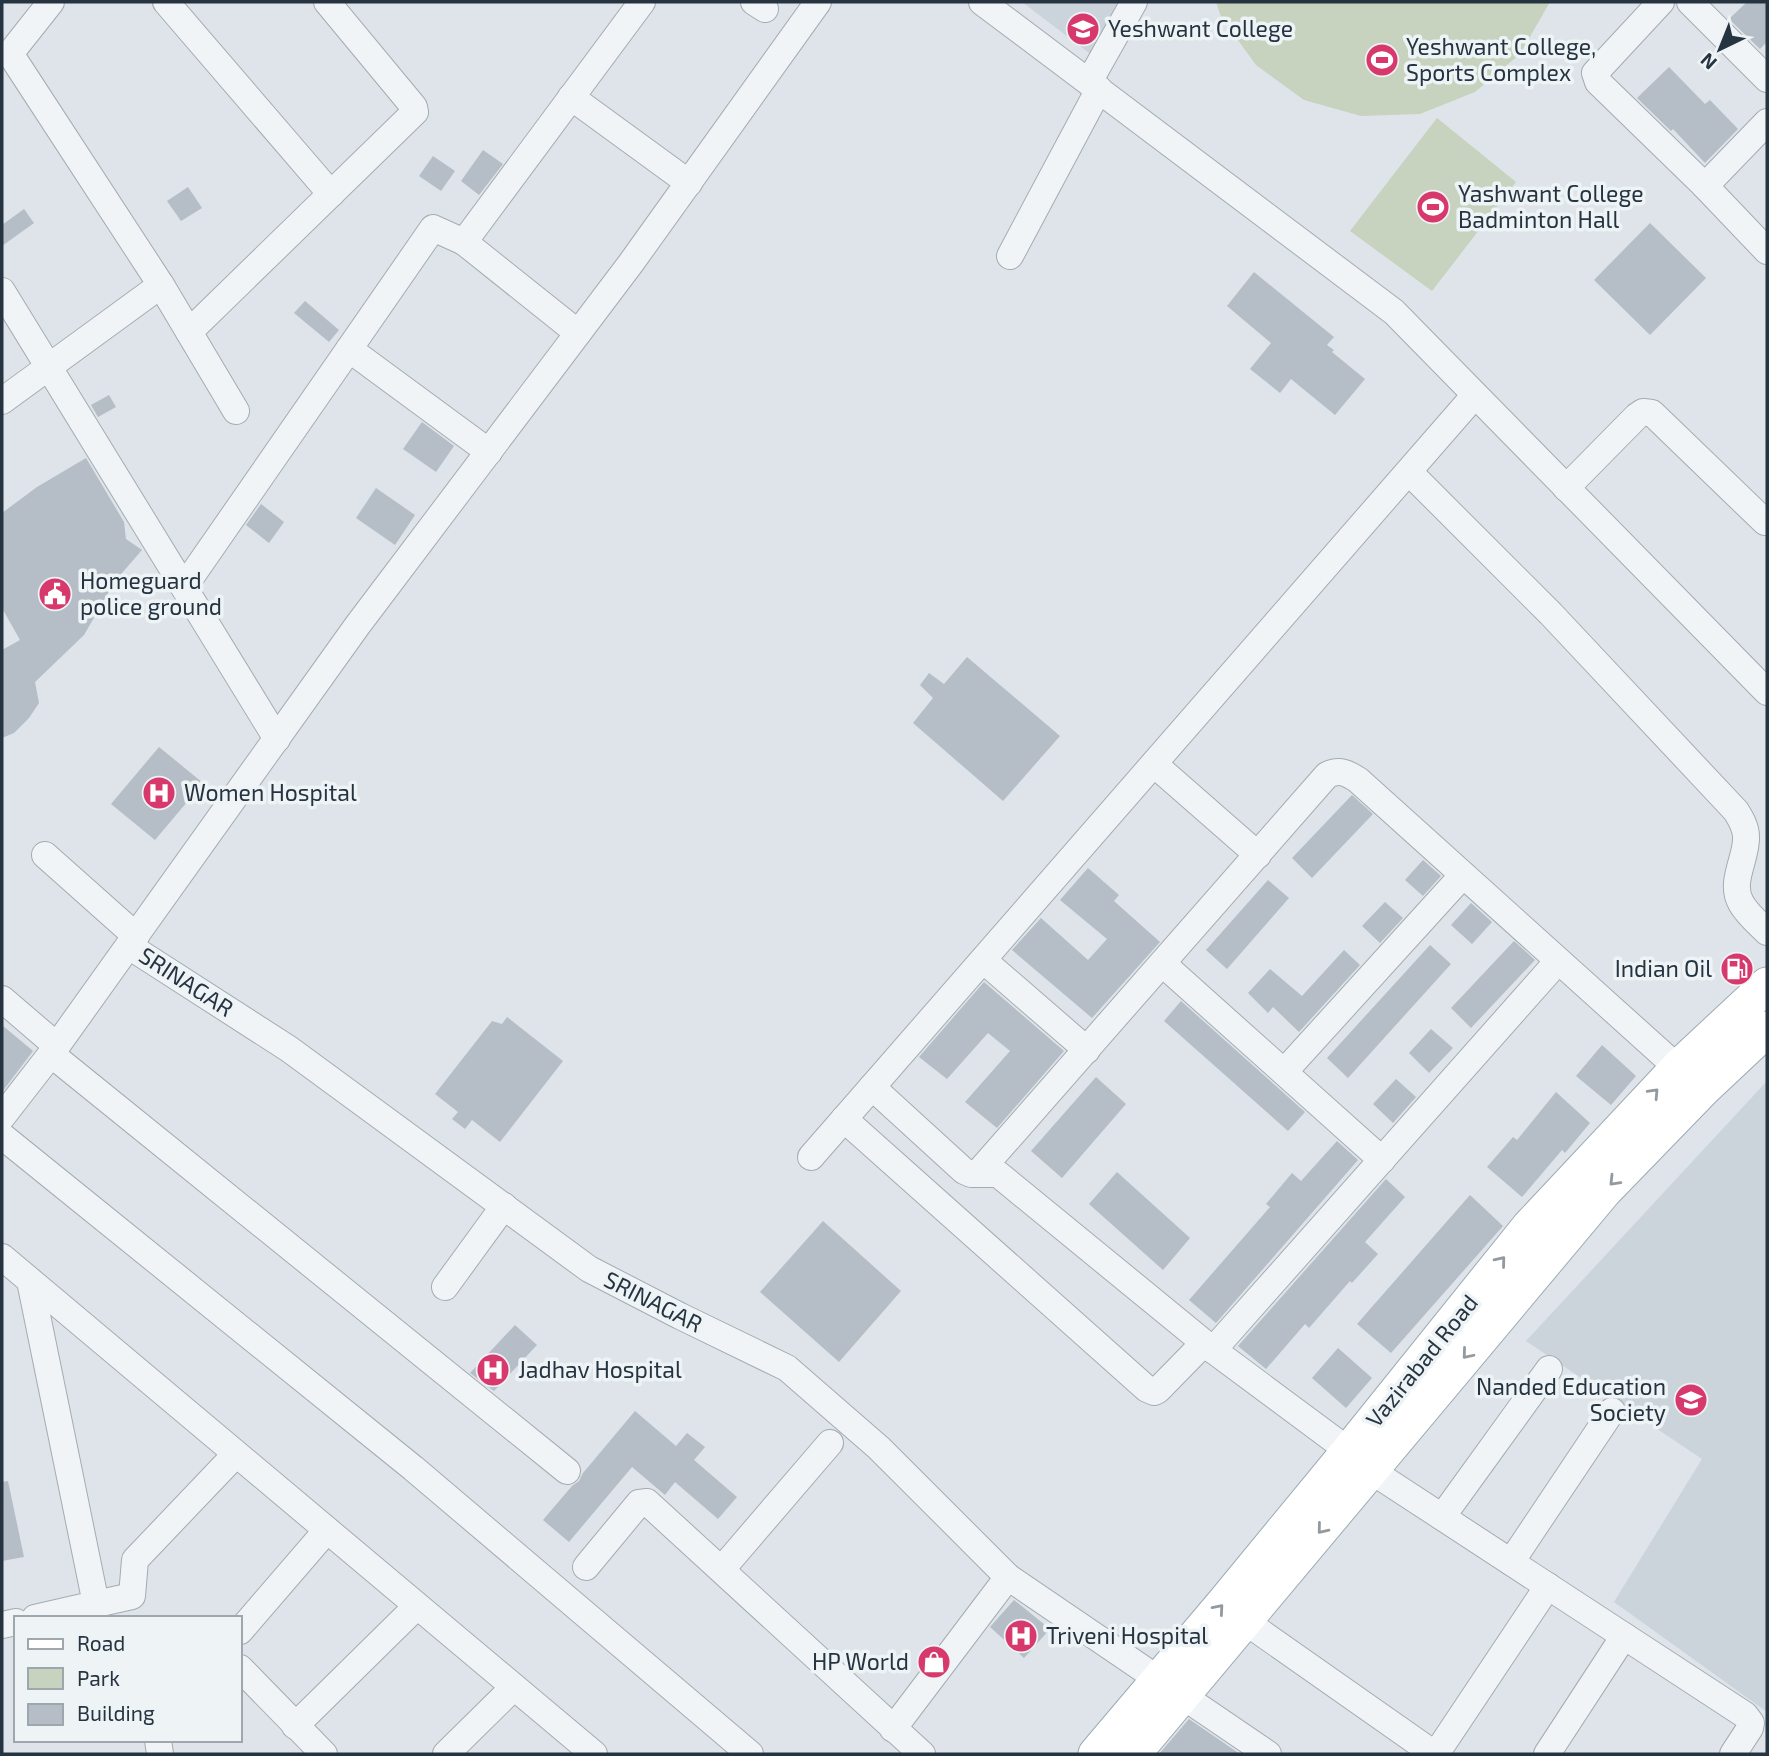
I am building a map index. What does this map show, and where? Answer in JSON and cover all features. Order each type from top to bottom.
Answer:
[{"type":"main road","name":"Vazirabad Road","points":[[1096,1754],[1246,1622],[1529,1227],[1762,1012]]},
{"type":"main road","name":"Vazirabad Road","points":[[1133,1754],[1170,1688],[1224,1603],[1360,1461]]},
{"type":"street","points":[[51,2],[13,50],[13,58],[161,285],[236,411]]},
{"type":"street","points":[[166,2],[331,194]]},
{"type":"street","points":[[189,332],[415,112],[414,107],[327,2]]},
{"type":"street","points":[[464,242],[642,2]]},
{"type":"street","points":[[2,1117],[54,1050],[357,626],[689,183],[818,2]]},
{"type":"street","points":[[982,2],[1394,312],[1767,692]]},
{"type":"street","points":[[1010,256],[1134,2]]},
{"type":"street","points":[[1661,2],[1600,66],[1595,73],[1598,82],[1705,186],[1767,251]]},
{"type":"street","points":[[1690,2],[1767,79]]},
{"type":"street","points":[[571,97],[689,183]]},
{"type":"street","points":[[1705,186],[1767,122]]},
{"type":"street","points":[[184,587],[433,228],[464,242],[578,333]]},
{"type":"street","points":[[2,401],[161,285]]},
{"type":"street","points":[[2,291],[277,739]]},
{"type":"street","points":[[349,349],[489,452]]},
{"type":"street","points":[[811,1157],[1475,395]]},
{"type":"street","points":[[1566,488],[1637,416],[1643,412],[1652,413],[1765,522]]},
{"type":"street","points":[[1409,472],[1551,614],[1736,811],[1744,826],[1746,838],[1737,884],[1739,901],[1767,932]]},
{"type":"street","points":[[1154,764],[1258,855]]},
{"type":"street","points":[[978,1173],[1327,775],[1336,771],[1358,780],[1690,1079]]},
{"type":"street","name":"SRINAGAR","points":[[45,855],[132,941],[289,1049],[589,1269],[787,1368],[879,1448],[1008,1577],[1268,1754]]},
{"type":"street","points":[[1284,1072],[1463,875]]},
{"type":"street","points":[[983,960],[1087,1050]]},
{"type":"street","points":[[844,1119],[1147,1389],[1154,1392],[1209,1346],[1382,1160],[1558,961]]},
{"type":"street","points":[[1163,964],[1382,1160]]},
{"type":"street","points":[[2,999],[54,1050],[567,1471]]},
{"type":"street","points":[[872,1087],[964,1171],[998,1174],[1209,1346],[1360,1461],[1749,1719],[1750,1728],[1733,1754]]},
{"type":"street","points":[[2,1136],[413,1468],[750,1754]]},
{"type":"street","points":[[445,1287],[504,1206]]},
{"type":"street","points":[[2,1257],[593,1754]]},
{"type":"street","points":[[30,1281],[96,1604]]},
{"type":"street","points":[[1442,1517],[1549,1369]]},
{"type":"street","points":[[1511,1562],[1612,1411]]},
{"type":"street","points":[[722,1569],[830,1443]]},
{"type":"street","points":[[44,1616],[96,1604],[134,1607],[135,1560],[236,1454]]},
{"type":"street","points":[[586,1567],[639,1503],[647,1502],[922,1754]]},
{"type":"street","points":[[242,1629],[327,1530]]},
{"type":"street","points":[[893,1729],[1008,1577]]},
{"type":"street","points":[[1246,1622],[1435,1754],[1548,1586]]},
{"type":"street","points":[[295,1726],[417,1606]]},
{"type":"street","points":[[1547,1754],[1624,1636]]},
{"type":"street","points":[[242,1670],[324,1754]]},
{"type":"street","points":[[446,1754],[514,1687]]},
{"type":"shaded area","name":"Yeshwant College","points":[[1022,2],[1124,2],[1093,56]]},
{"type":"shaded area","name":"Nanded Education Society","points":[[1767,1081],[1767,1712],[1614,1602],[1702,1459],[1526,1341]]},
{"type":"green space","name":"Yeshwant College, Sports Complex","points":[[1216,2],[1550,2],[1520,54],[1475,92],[1420,114],[1361,116],[1304,100],[1256,65],[1221,17]]},
{"type":"green space","name":"Yashwant College Badminton Hall","points":[[1437,118],[1516,182],[1432,291],[1350,231]]},
{"type":"building","points":[[1747,2],[1767,2],[1767,42],[1760,49],[1729,19]]},
{"type":"building","points":[[1669,67],[1705,104],[1710,100],[1738,129],[1705,163],[1673,129],[1671,131],[1637,98]]},
{"type":"building","points":[[483,150],[503,164],[479,195],[461,181]]},
{"type":"building","points":[[433,156],[455,171],[441,191],[419,176]]},
{"type":"building","points":[[188,187],[202,208],[181,221],[167,201]]},
{"type":"building","points":[[24,209],[34,223],[2,246],[2,225]]},
{"type":"building","points":[[1650,223],[1706,278],[1650,335],[1594,280]]},
{"type":"building","points":[[1254,272],[1334,337],[1327,345],[1334,350],[1332,352],[1365,379],[1335,415],[1291,379],[1280,393],[1250,369],[1271,343],[1227,306]]},
{"type":"building","points":[[305,301],[339,330],[329,342],[294,313]]},
{"type":"building","points":[[109,395],[116,407],[98,417],[91,405]]},
{"type":"building","points":[[422,422],[454,446],[436,472],[403,449]]},
{"type":"building","name":"Homeguard police ground","points":[[86,458],[124,522],[126,539],[142,550],[115,581],[84,635],[35,682],[39,703],[29,718],[14,733],[2,738],[2,650],[20,640],[2,608],[2,513],[37,487]]},
{"type":"building","points":[[376,488],[415,515],[395,545],[356,518]]},
{"type":"building","points":[[261,504],[284,522],[269,543],[246,525]]},
{"type":"building","points":[[967,657],[1060,736],[1003,801],[913,723],[933,698],[920,685],[929,673],[944,684]]},
{"type":"building","points":[[159,747],[203,783],[155,840],[111,804]]},
{"type":"building","points":[[1352,795],[1373,814],[1312,878],[1292,858]]},
{"type":"building","points":[[1423,860],[1441,876],[1423,896],[1405,880]]},
{"type":"building","points":[[1088,868],[1119,895],[1114,901],[1160,942],[1092,1018],[1012,950],[1041,918],[1088,960],[1107,939],[1060,900]]},
{"type":"building","points":[[1268,880],[1289,898],[1227,969],[1206,950]]},
{"type":"building","points":[[1385,902],[1403,918],[1380,943],[1362,926]]},
{"type":"building","points":[[1471,903],[1492,922],[1472,944],[1451,925]]},
{"type":"building","points":[[1514,941],[1535,960],[1471,1028],[1451,1008]]},
{"type":"building","points":[[1430,945],[1451,964],[1348,1078],[1327,1058]]},
{"type":"building","points":[[1344,950],[1360,965],[1299,1032],[1273,1007],[1268,1013],[1248,993],[1270,969],[1302,996]]},
{"type":"building","points":[[984,982],[1064,1051],[997,1128],[965,1102],[1010,1051],[988,1033],[947,1079],[919,1057]]},
{"type":"building","points":[[1181,1001],[1305,1112],[1288,1131],[1164,1021]]},
{"type":"building","points":[[507,1017],[563,1061],[500,1142],[472,1120],[465,1129],[452,1119],[458,1112],[435,1094],[492,1021],[502,1024]]},
{"type":"building","points":[[2,1025],[33,1051],[2,1092]]},
{"type":"building","points":[[1431,1029],[1453,1048],[1429,1073],[1409,1053]]},
{"type":"building","points":[[1602,1045],[1636,1076],[1611,1105],[1576,1076]]},
{"type":"building","points":[[1096,1077],[1126,1104],[1062,1178],[1031,1151]]},
{"type":"building","points":[[1396,1079],[1416,1097],[1393,1123],[1373,1104]]},
{"type":"building","points":[[1556,1092],[1590,1123],[1565,1153],[1562,1150],[1522,1197],[1487,1167],[1513,1137],[1517,1140]]},
{"type":"building","points":[[1337,1141],[1358,1160],[1216,1323],[1189,1300],[1270,1207],[1266,1204],[1292,1173],[1301,1181]]},
{"type":"building","points":[[1117,1172],[1190,1238],[1163,1270],[1089,1204]]},
{"type":"building","points":[[1386,1179],[1405,1197],[1365,1242],[1378,1254],[1309,1328],[1305,1324],[1266,1369],[1238,1346]]},
{"type":"building","points":[[1470,1195],[1503,1226],[1391,1353],[1357,1324]]},
{"type":"building","points":[[823,1221],[901,1291],[839,1362],[760,1292]]},
{"type":"building","points":[[515,1325],[537,1345],[494,1391],[470,1373]]},
{"type":"building","points":[[1338,1348],[1372,1378],[1346,1408],[1312,1378]]},
{"type":"building","points":[[635,1411],[676,1446],[687,1433],[705,1447],[694,1460],[737,1497],[718,1519],[675,1482],[665,1495],[632,1467],[569,1542],[543,1520],[579,1481]]},
{"type":"building","points":[[8,1481],[24,1557],[2,1561],[2,1482]]},
{"type":"building","points":[[1014,1600],[1050,1629],[1024,1658],[990,1627]]},
{"type":"building","points":[[1189,1719],[1240,1754],[1159,1754]]},
{"type":"place","name":"Yeshwant College","points":[[1083,29]]},
{"type":"place","name":"Yeshwant College, Sports Complex","points":[[1382,60]]},
{"type":"place","name":"Yashwant College Badminton Hall","points":[[1433,207]]},
{"type":"place","name":"Homeguard police ground","points":[[55,594]]},
{"type":"place","name":"Women Hospital","points":[[159,793]]},
{"type":"place","name":"Indian Oil","points":[[1737,969]]},
{"type":"place","name":"Jadhav Hospital","points":[[493,1370]]},
{"type":"place","name":"Nanded Education Society","points":[[1691,1400]]},
{"type":"place","name":"Triveni Hospital","points":[[1021,1636]]},
{"type":"place","name":"HP World","points":[[934,1662]]}]
